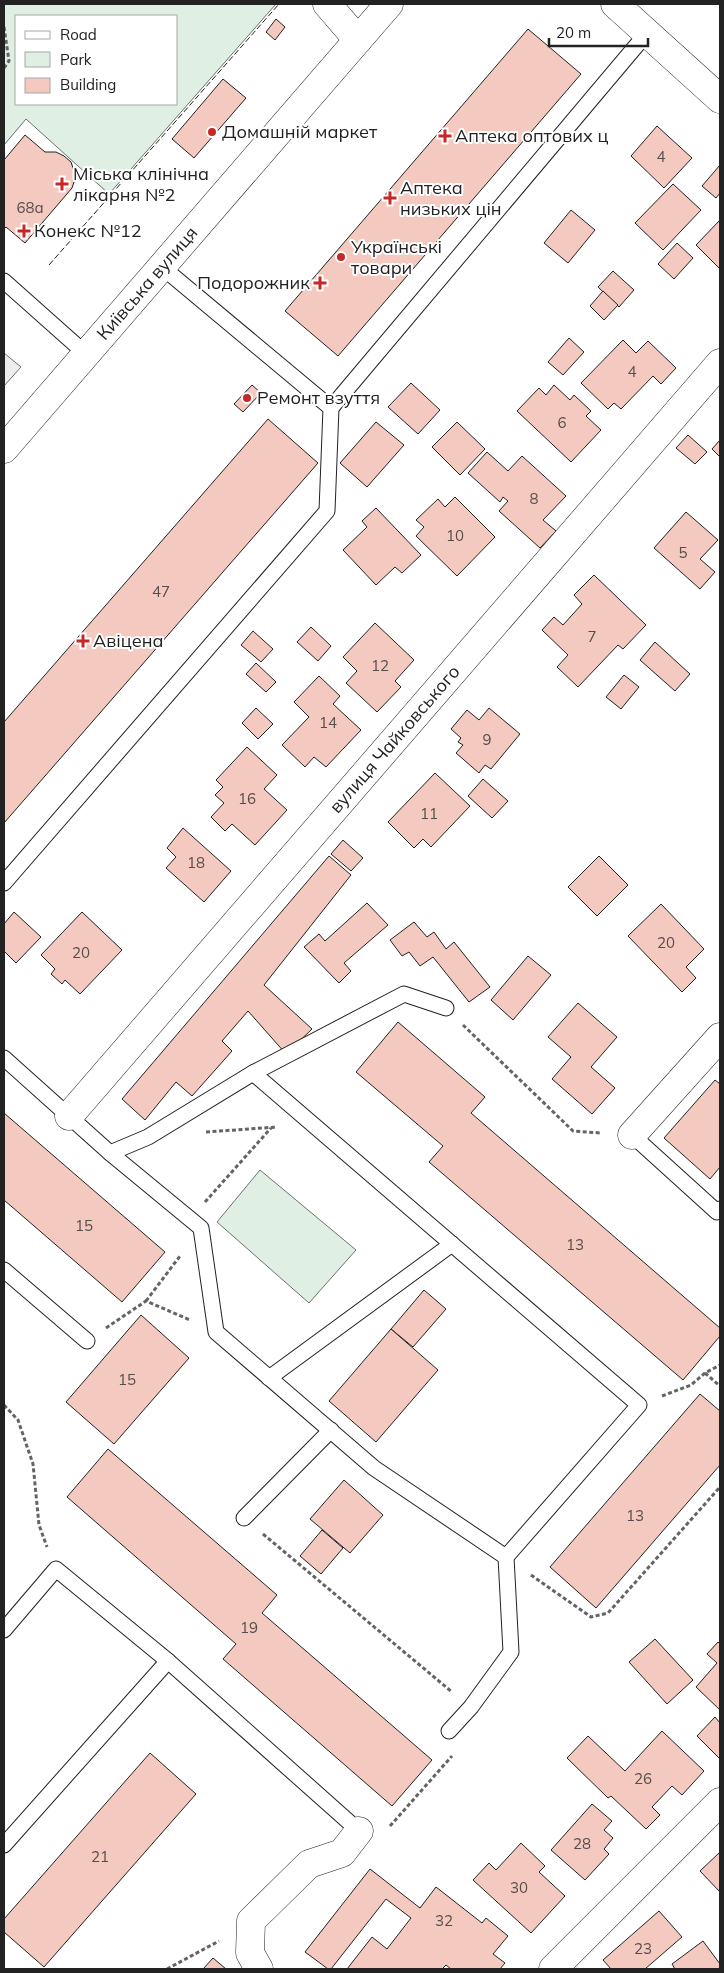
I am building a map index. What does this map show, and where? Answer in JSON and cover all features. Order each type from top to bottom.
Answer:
[{"type":"street","points":[[327,4],[358,40]]},
{"type":"street","name":"Київська вулиця","points":[[4,449],[389,4]]},
{"type":"street","points":[[615,4],[720,99]]},
{"type":"street","name":"вулиця Чайковського","points":[[69,1116],[720,363]]},
{"type":"street","points":[[632,1135],[720,1037]]},
{"type":"street","points":[[553,1969],[720,1802]]},
{"type":"street","points":[[259,1969],[250,1953],[251,1921],[309,1864],[342,1853],[360,1831]]},
{"type":"lane","points":[[4,883],[327,511],[331,408],[648,33]]},
{"type":"lane","points":[[162,267],[331,408]]},
{"type":"lane","points":[[4,281],[86,354]]},
{"type":"lane","points":[[110,1153],[148,1137],[253,1073],[404,994],[446,1008]]},
{"type":"lane","points":[[4,1058],[110,1153],[195,1223],[216,1332],[374,1468],[506,1557]]},
{"type":"lane","points":[[253,1073],[639,1406],[506,1557],[511,1652],[450,1731]]},
{"type":"lane","points":[[632,1135],[717,1212],[720,1209]]},
{"type":"lane","points":[[269,1378],[452,1244]]},
{"type":"lane","points":[[4,1270],[87,1341]]},
{"type":"lane","points":[[244,1518],[331,1430]]},
{"type":"lane","points":[[4,1630],[56,1569],[168,1661],[360,1831]]},
{"type":"lane","points":[[4,1845],[168,1661]]},
{"type":"path","points":[[4,27],[9,61],[4,68]]},
{"type":"path","points":[[446,1008],[573,1131],[632,1135]]},
{"type":"path","points":[[205,1132],[313,1124]]},
{"type":"path","points":[[87,1341],[146,1301],[195,1223],[272,1127]]},
{"type":"path","points":[[146,1301],[216,1332]]},
{"type":"path","points":[[639,1406],[691,1385],[705,1373],[720,1365]]},
{"type":"path","points":[[705,1373],[720,1386]]},
{"type":"path","points":[[4,1405],[18,1420],[33,1464],[39,1525],[56,1569]]},
{"type":"path","points":[[506,1557],[591,1618],[608,1614],[720,1487]]},
{"type":"path","points":[[244,1518],[470,1707]]},
{"type":"path","points":[[360,1831],[390,1826],[453,1755],[450,1731]]},
{"type":"path","points":[[167,1969],[220,1940],[251,1940]]},
{"type":"green space","points":[[4,4],[276,4],[109,194],[26,119],[4,145]]},
{"type":"green space","points":[[260,1170],[356,1250],[309,1303],[217,1222]]},
{"type":"shaded area","points":[[4,353],[21,367],[4,386]]},
{"type":"building","points":[[276,19],[285,27],[275,40],[266,32]]},
{"type":"building","points":[[528,29],[581,74],[338,356],[285,311]]},
{"type":"building","points":[[223,79],[246,98],[194,158],[172,139]]},
{"type":"building","points":[[657,126],[692,158],[664,188],[631,156]]},
{"type":"building","points":[[25,135],[45,152],[56,152],[71,162],[75,179],[72,188],[25,243],[6,227],[4,229],[4,160]]},
{"type":"building","points":[[720,165],[720,193],[716,198],[702,186]]},
{"type":"building","points":[[673,184],[701,210],[663,250],[635,223]]},
{"type":"building","points":[[571,210],[595,230],[568,263],[544,243]]},
{"type":"building","points":[[720,220],[720,269],[696,245]]},
{"type":"building","points":[[677,243],[693,258],[674,279],[658,264]]},
{"type":"building","points":[[613,271],[634,290],[619,307],[598,287]]},
{"type":"building","points":[[603,291],[618,305],[604,320],[590,306]]},
{"type":"building","points":[[569,338],[584,352],[563,375],[548,362]]},
{"type":"building","points":[[623,340],[636,353],[648,341],[676,368],[661,384],[653,376],[621,409],[614,403],[608,409],[581,383]]},
{"type":"building","points":[[411,383],[440,410],[418,434],[388,407]]},
{"type":"building","name":"Ремонт взуття","points":[[252,385],[261,393],[243,412],[234,404]]},
{"type":"building","points":[[554,385],[570,400],[574,395],[591,411],[586,416],[601,430],[571,462],[517,411],[539,388],[546,395]]},
{"type":"building","points":[[268,419],[318,463],[4,823],[4,722]]},
{"type":"building","points":[[376,422],[404,445],[367,487],[340,463]]},
{"type":"building","points":[[457,422],[485,449],[460,475],[432,447]]},
{"type":"building","points":[[688,435],[707,452],[695,464],[676,448]]},
{"type":"building","points":[[720,440],[720,457],[712,449]]},
{"type":"building","points":[[487,452],[508,471],[522,456],[566,496],[543,520],[556,531],[540,548],[499,511],[508,501],[503,497],[500,502],[468,473]]},
{"type":"building","points":[[455,497],[495,537],[457,576],[416,536],[424,527],[416,520],[438,499],[445,507]]},
{"type":"building","points":[[376,508],[421,555],[402,573],[395,567],[376,585],[343,550],[367,527],[362,521]]},
{"type":"building","points":[[686,512],[718,540],[700,559],[715,572],[700,589],[654,548]]},
{"type":"building","points":[[594,575],[646,625],[623,649],[618,645],[578,687],[557,667],[568,655],[542,630],[554,617],[563,625],[582,604],[574,595]]},
{"type":"building","points":[[375,623],[414,660],[395,681],[401,687],[377,712],[346,683],[357,671],[343,657]]},
{"type":"building","points":[[311,627],[331,646],[318,661],[297,642]]},
{"type":"building","points":[[253,631],[273,649],[261,662],[241,645]]},
{"type":"building","points":[[655,642],[690,674],[675,691],[640,660]]},
{"type":"building","points":[[256,663],[276,682],[266,692],[246,674]]},
{"type":"building","points":[[624,675],[639,687],[621,709],[606,697]]},
{"type":"building","points":[[319,676],[340,696],[333,704],[361,730],[326,767],[314,757],[305,767],[282,745],[309,717],[294,702]]},
{"type":"building","points":[[256,708],[273,724],[258,739],[242,723]]},
{"type":"building","points":[[489,708],[520,734],[491,769],[485,765],[479,773],[456,753],[463,745],[458,742],[461,738],[451,729],[467,710],[479,720]]},
{"type":"building","points":[[247,747],[277,775],[264,789],[287,810],[255,845],[232,824],[225,831],[211,817],[224,803],[215,795],[223,787],[216,780]]},
{"type":"building","points":[[435,773],[470,806],[431,847],[423,839],[414,848],[388,822]]},
{"type":"building","points":[[483,779],[508,801],[492,818],[468,796]]},
{"type":"building","points":[[183,828],[231,871],[204,902],[166,868],[176,857],[167,848]]},
{"type":"building","points":[[343,840],[363,858],[351,871],[331,854]]},
{"type":"building","points":[[329,856],[351,875],[264,985],[312,1029],[286,1054],[248,1011],[222,1041],[232,1051],[192,1096],[176,1082],[145,1120],[122,1099]]},
{"type":"building","points":[[599,856],[628,885],[597,916],[568,887]]},
{"type":"building","points":[[367,903],[388,925],[344,963],[351,971],[339,983],[304,947],[319,934],[325,941]]},
{"type":"building","points":[[661,904],[704,949],[686,967],[696,978],[682,992],[628,936]]},
{"type":"building","points":[[14,912],[41,937],[16,963],[4,951],[4,924]]},
{"type":"building","points":[[82,912],[122,950],[80,994],[65,980],[62,984],[51,974],[55,969],[41,955]]},
{"type":"building","points":[[414,922],[427,937],[434,932],[446,949],[454,942],[490,987],[469,1002],[433,957],[420,966],[409,952],[402,956],[390,940]]},
{"type":"building","points":[[528,956],[551,975],[513,1020],[491,1000]]},
{"type":"building","points":[[578,1003],[617,1037],[591,1067],[615,1088],[592,1114],[552,1079],[571,1057],[548,1037]]},
{"type":"building","points":[[398,1022],[485,1097],[471,1113],[720,1328],[720,1336],[683,1380],[429,1162],[443,1146],[356,1072]]},
{"type":"building","points":[[715,1080],[720,1084],[720,1167],[710,1179],[664,1138]]},
{"type":"building","points":[[4,1113],[165,1252],[122,1302],[4,1200]]},
{"type":"building","points":[[424,1290],[446,1309],[413,1347],[391,1329]]},
{"type":"building","points":[[141,1315],[189,1358],[114,1444],[66,1402]]},
{"type":"building","points":[[391,1329],[438,1370],[376,1442],[329,1401]]},
{"type":"building","points":[[700,1394],[720,1411],[720,1465],[596,1608],[550,1567]]},
{"type":"building","points":[[108,1449],[277,1595],[262,1613],[432,1760],[392,1806],[223,1659],[236,1644],[67,1497]]},
{"type":"building","points":[[344,1480],[383,1515],[350,1553],[310,1519]]},
{"type":"building","points":[[322,1530],[343,1548],[321,1574],[300,1556]]},
{"type":"building","points":[[655,1639],[693,1680],[667,1704],[629,1662]]},
{"type":"building","points":[[718,1642],[720,1644],[720,1710],[696,1687],[717,1663],[707,1654]]},
{"type":"building","points":[[715,1717],[720,1723],[720,1759],[697,1736]]},
{"type":"building","points":[[662,1731],[704,1771],[682,1795],[672,1786],[652,1807],[660,1815],[646,1829],[611,1796],[608,1798],[567,1758],[588,1736],[625,1771]]},
{"type":"building","points":[[150,1753],[196,1794],[44,1967],[4,1932],[4,1919]]},
{"type":"building","points":[[592,1804],[612,1821],[604,1830],[613,1838],[604,1849],[609,1854],[585,1880],[551,1850]]},
{"type":"building","points":[[521,1843],[545,1866],[539,1872],[565,1896],[531,1933],[473,1880],[489,1863],[496,1870]]},
{"type":"building","points":[[720,1852],[720,1892],[700,1871]]},
{"type":"building","points":[[370,1869],[420,1908],[436,1887],[482,1923],[486,1918],[508,1936],[493,1954],[505,1963],[500,1969],[451,1969],[446,1965],[442,1969],[347,1969],[372,1937],[387,1949],[411,1918],[386,1899],[331,1969],[328,1969],[305,1952]]},
{"type":"building","points":[[659,1911],[682,1937],[645,1969],[611,1969],[603,1960]]},
{"type":"building","points":[[703,1941],[720,1964],[720,1969],[675,1969],[672,1964]]},
{"type":"building","points":[[213,1958],[226,1969],[203,1969]]},
{"type":"fence","points":[[49,265],[279,4]]},
{"type":"place","name":"Домашній маркет","points":[[212,132]]},
{"type":"place","name":"Аптека оптових ц","points":[[445,136]]},
{"type":"place","name":"Міська клінічна лікарня №2","points":[[62,184]]},
{"type":"place","name":"Аптека низьких цін","points":[[390,198]]},
{"type":"place","name":"Конекс №12","points":[[24,231]]},
{"type":"place","name":"Українські товари","points":[[341,257]]},
{"type":"place","name":"Подорожник","points":[[320,283]]},
{"type":"place","name":"Ремонт взуття","points":[[247,398]]},
{"type":"place","name":"Авіцена","points":[[83,641]]}]
